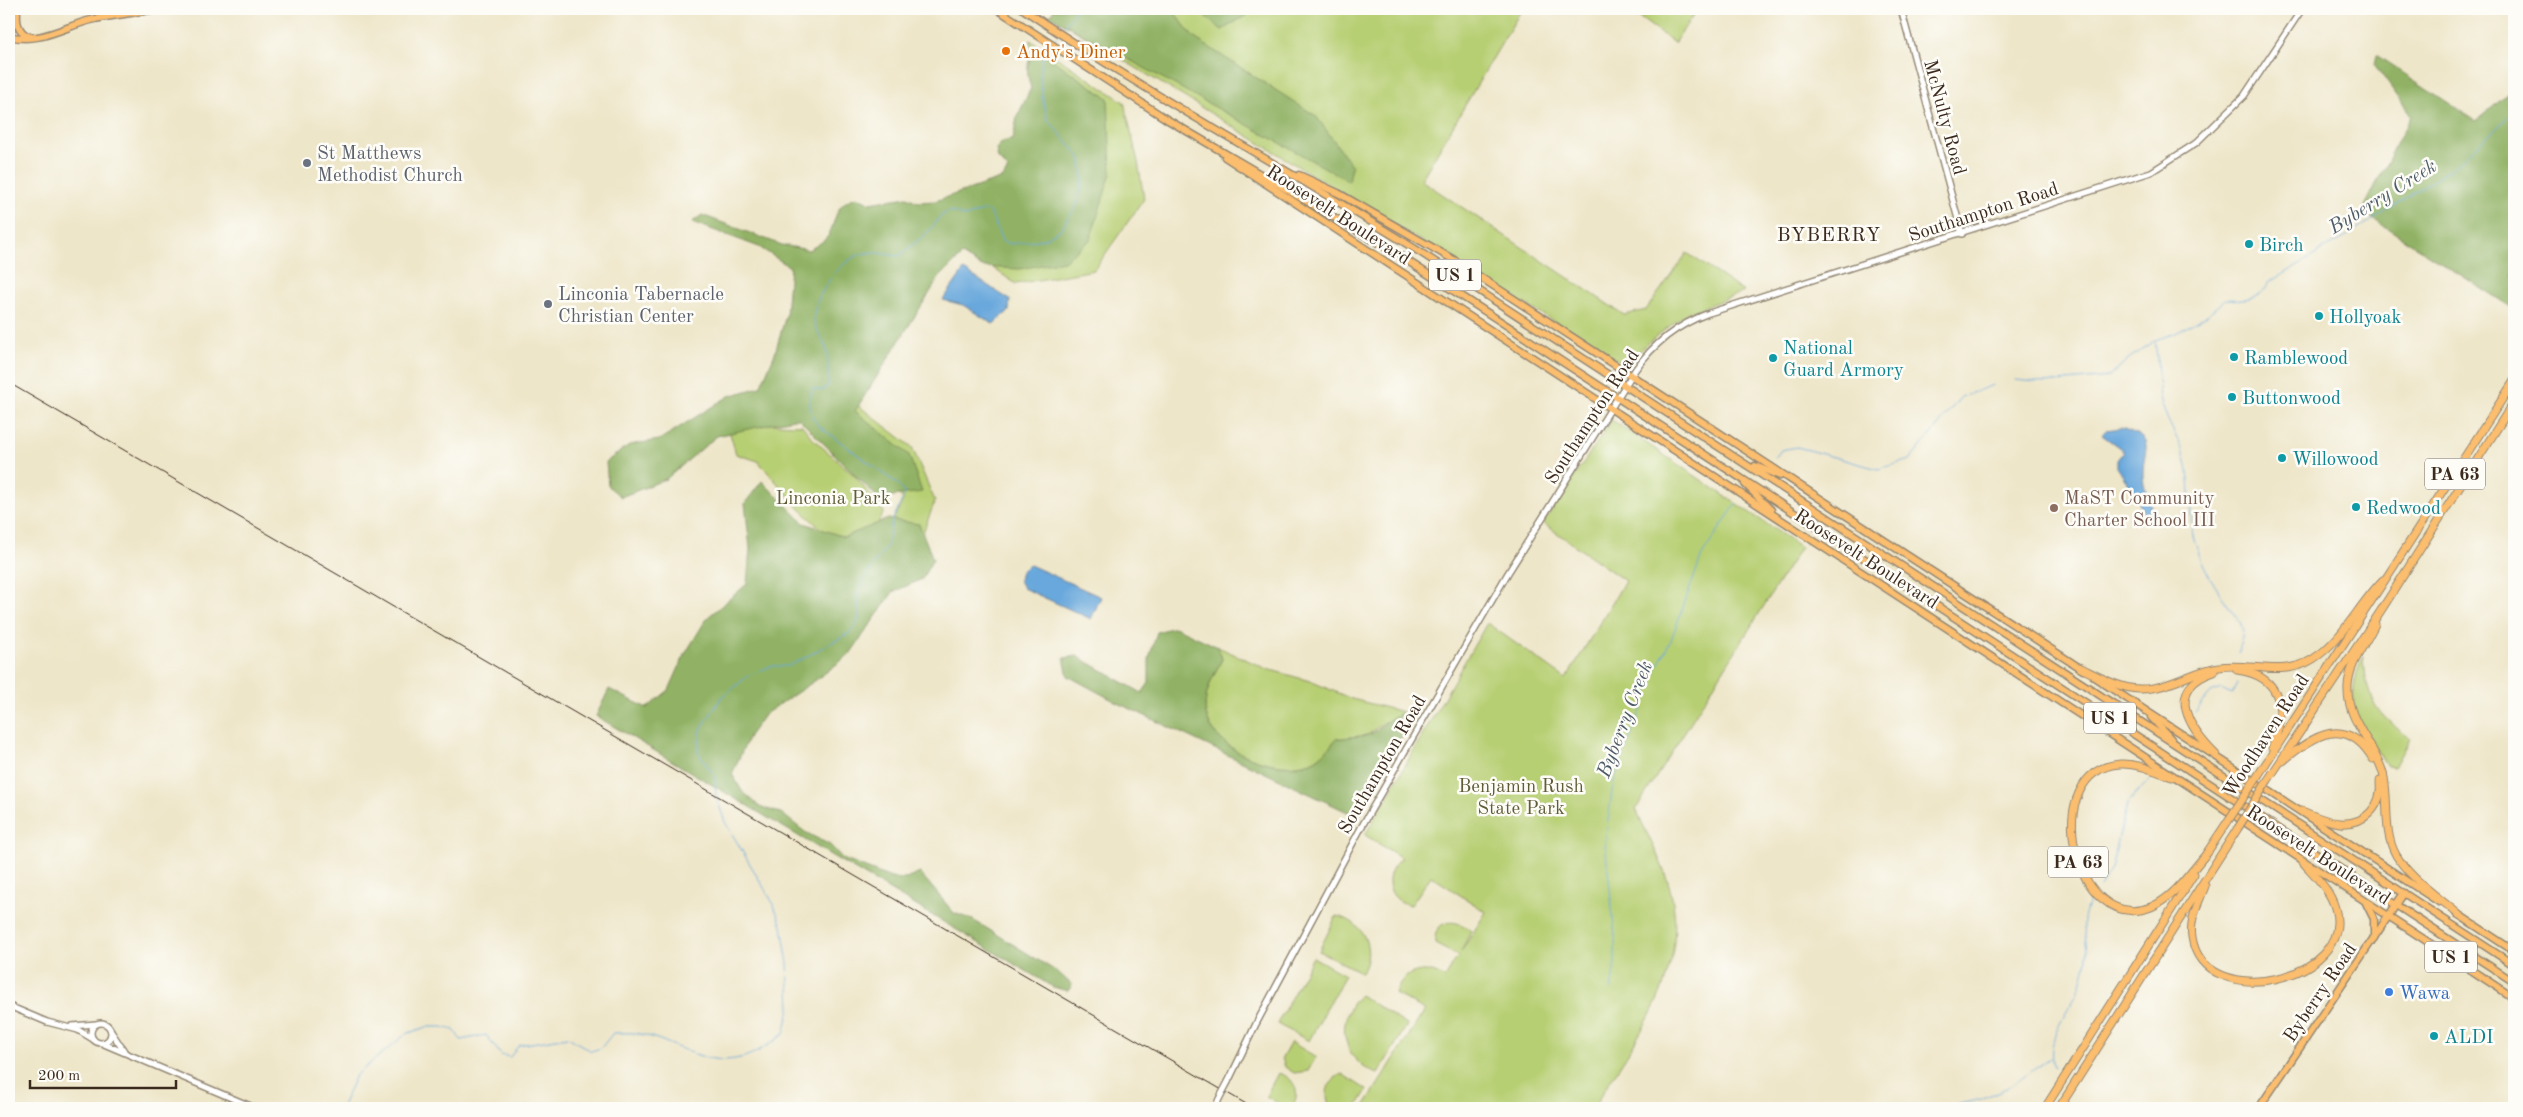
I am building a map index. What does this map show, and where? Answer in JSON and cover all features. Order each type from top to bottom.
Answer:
[{"type":"highway","name":"Woodhaven Road","points":[[2045,1108],[2258,774],[2514,381]]},
{"type":"highway","name":"Woodhaven Road","points":[[2059,1108],[2277,766],[2380,612],[2514,402]]},
{"type":"highway","points":[[2078,667],[2118,684],[2143,689],[2161,686],[2220,666],[2276,669],[2302,665],[2325,650],[2374,588],[2395,566]]},
{"type":"highway","name":"PA 63","points":[[2380,612],[2350,673],[2348,686],[2350,706],[2356,723],[2381,767],[2385,784],[2389,835],[2394,850],[2407,869],[2459,915]]},
{"type":"highway","points":[[2216,755],[2190,725],[2186,712],[2186,698],[2193,685],[2204,676],[2221,671],[2236,670],[2263,678],[2271,684],[2278,698],[2279,728],[2267,761]]},
{"type":"highway","points":[[2277,766],[2304,743],[2331,732],[2352,737],[2372,758],[2378,774],[2380,789],[2377,803],[2369,815],[2357,821],[2343,823],[2302,811]]},
{"type":"highway","name":"PA 63","points":[[2172,777],[2136,766],[2119,764],[2100,770],[2089,779],[2078,799],[2073,821],[2073,843],[2081,869],[2096,891],[2109,903],[2122,909],[2140,910],[2155,905],[2171,895],[2208,852]]},
{"type":"highway","points":[[2209,874],[2192,922],[2192,938],[2198,956],[2209,967],[2225,976],[2250,981],[2265,981],[2290,975],[2304,968],[2323,953],[2335,935],[2337,919],[2331,898],[2303,862]]},
{"type":"main road","points":[[15,10],[9,36],[26,39],[38,38],[91,20],[156,9]]},
{"type":"main road","name":"Roosevelt Boulevard","points":[[997,9],[1205,141],[1397,254],[2514,982]]},
{"type":"main road","name":"Roosevelt Boulevard","points":[[1023,9],[1153,93],[1282,168],[1410,246],[2514,965]]},
{"type":"main road","points":[[15,10],[22,32],[30,37],[38,38]]},
{"type":"main road","points":[[9,14],[15,10]]},
{"type":"main road","name":"Roosevelt Boulevard","points":[[1205,141],[1216,151],[1262,182],[2172,777],[2514,998]]},
{"type":"main road","name":"Roosevelt Boulevard","points":[[1282,168],[1338,194],[1431,246],[2216,755],[2514,951]]},
{"type":"main road","points":[[1742,462],[1793,481]]},
{"type":"main road","points":[[1735,474],[1780,520]]},
{"type":"main road","points":[[2143,709],[2179,747]]},
{"type":"main road","name":"Byberry Road","points":[[2259,1108],[2404,893]]},
{"type":"main road","points":[[2364,900],[2374,919],[2374,938]]},
{"type":"street","name":"McNulty Road","points":[[1901,9],[1962,234]]},
{"type":"street","name":"Southampton Road","points":[[1215,1108],[1256,1024],[1362,826],[1500,585],[1632,376],[1658,344],[1678,328],[1701,316],[2151,172],[2196,143],[2244,96],[2302,9]]},
{"type":"street","points":[[9,1006],[47,1022],[82,1031],[104,1044],[256,1108]]},
{"type":"street","points":[[93,1039],[92,1029],[97,1024]]},
{"type":"street","points":[[68,1026],[107,1024],[126,1053]]},
{"type":"street","points":[[104,1044],[109,1040],[112,1033]]},
{"type":"green space","points":[[1054,9],[1172,9],[1193,37],[1316,116],[1352,166],[1349,181],[1050,16]]},
{"type":"green space","points":[[1078,9],[1522,9],[1421,180],[1624,315],[1646,310],[1687,253],[1744,292],[1687,313],[1645,345],[1627,366],[1072,29],[1077,21]]},
{"type":"green space","points":[[1196,9],[1257,9],[1222,30]]},
{"type":"green space","points":[[1628,9],[1698,9],[1674,43]]},
{"type":"green space","points":[[1030,40],[1124,102],[1138,162],[1144,199],[1094,270],[1016,284],[954,241],[846,396],[912,447],[935,501],[921,538],[898,579],[871,563],[903,499],[865,464],[821,438],[807,407],[806,395],[813,385],[822,379],[829,362],[813,332],[814,305],[831,271],[860,256],[893,257],[930,234],[933,218],[958,218],[965,214],[982,222],[990,242],[1014,245],[1046,239],[1080,199],[1082,162],[1050,130],[1040,98]]},
{"type":"green space","points":[[1035,48],[1108,98],[1111,173],[1090,240],[1064,261],[1019,269],[982,267],[962,255],[939,278],[855,411],[909,455],[922,492],[878,498],[798,418],[717,436],[666,479],[621,497],[608,486],[606,462],[629,445],[659,440],[729,396],[760,387],[774,356],[786,315],[790,267],[759,247],[692,222],[702,215],[782,245],[809,250],[828,236],[837,213],[843,204],[856,197],[870,203],[907,197],[918,202],[935,201],[1003,178],[1008,169],[998,159],[996,149],[1002,142],[1013,139],[1017,117],[1031,88],[1028,68]]},
{"type":"green space","points":[[2376,55],[2476,121],[2514,89],[2514,309],[2362,212],[2411,115],[2374,64]]},
{"type":"green space","name":"Benjamin Rush State Park","points":[[1612,420],[1801,547],[1636,809],[1665,873],[1674,914],[1674,944],[1667,973],[1657,1001],[1643,1029],[1593,1108],[1363,1108],[1425,1010],[1395,994],[1398,986],[1415,972],[1430,972],[1445,978],[1458,956],[1435,944],[1435,936],[1438,929],[1442,925],[1452,922],[1471,931],[1461,952],[1486,912],[1431,876],[1411,905],[1402,902],[1391,892],[1389,878],[1391,871],[1402,858],[1365,835],[1487,623],[1566,679],[1625,581],[1543,523]]},
{"type":"green space","name":"Linconia Park","points":[[770,424],[802,425],[813,439],[855,476],[884,512],[879,521],[880,541],[868,556],[827,535],[797,506],[758,461],[736,454],[729,430]]},
{"type":"green space","points":[[762,481],[804,523],[844,537],[888,519],[919,524],[933,559],[922,579],[893,592],[850,654],[816,680],[765,714],[749,736],[732,774],[742,791],[760,807],[781,813],[805,832],[830,845],[843,859],[891,878],[906,879],[920,873],[954,913],[973,920],[1059,973],[1072,985],[1068,991],[1053,987],[596,716],[609,689],[647,708],[669,690],[685,654],[707,618],[747,584],[750,549],[745,503]]},
{"type":"green space","points":[[1175,627],[1218,647],[1222,659],[1207,692],[1206,714],[1211,727],[1221,739],[1233,749],[1248,757],[1281,765],[1297,765],[1311,762],[1328,749],[1336,739],[1367,735],[1373,733],[1391,718],[1398,715],[1414,714],[1358,817],[1118,703],[1068,676],[1064,658],[1077,656],[1142,693],[1149,683],[1149,659],[1157,632]]},
{"type":"green space","points":[[1218,647],[1267,669],[1310,681],[1352,699],[1403,712],[1382,724],[1368,735],[1336,739],[1328,749],[1311,762],[1297,765],[1281,765],[1248,757],[1233,749],[1221,739],[1211,727],[1206,714],[1207,692],[1222,659]]},
{"type":"green space","points":[[2364,656],[2367,684],[2375,704],[2388,721],[2410,738],[2394,767],[2387,766],[2355,708],[2355,681]]},
{"type":"green space","points":[[1336,916],[1353,923],[1360,929],[1364,937],[1368,955],[1362,973],[1319,951]]},
{"type":"green space","points":[[1313,957],[1345,975],[1309,1041],[1277,1024]]},
{"type":"green space","points":[[1360,995],[1407,1025],[1378,1074],[1357,1061],[1350,1051],[1346,1040],[1346,1016]]},
{"type":"green space","points":[[1291,1042],[1316,1057],[1308,1071],[1294,1073],[1285,1067],[1282,1058]]},
{"type":"green space","points":[[1278,1073],[1289,1078],[1295,1087],[1296,1097],[1291,1108],[1286,1108],[1266,1096]]},
{"type":"green space","points":[[1342,1074],[1367,1090],[1356,1108],[1331,1108],[1327,1098],[1328,1088],[1333,1080]]},
{"type":"water","points":[[964,270],[1010,300],[1009,311],[993,324],[963,305],[943,300]]},
{"type":"water","points":[[2121,428],[2140,436],[2146,445],[2143,475],[2151,506],[2148,514],[2144,514],[2136,496],[2117,467],[2117,460],[2124,451],[2102,435],[2106,430]]},
{"type":"water","points":[[1030,565],[1101,597],[1091,619],[1023,588],[1019,580],[1021,571]]},
{"type":"waterway","points":[[1061,31],[1077,9]]},
{"type":"waterway","points":[[1053,41],[1059,34]]},
{"type":"waterway","points":[[341,1108],[356,1075],[406,1034],[426,1027],[442,1027],[454,1030],[461,1040],[486,1035],[501,1055],[510,1057],[519,1045],[568,1037],[591,1051],[601,1048],[613,1033],[637,1033],[653,1037],[702,1056],[727,1060],[752,1054],[784,1034],[790,1009],[788,964],[782,926],[773,903],[725,822],[716,797],[715,777],[698,752],[701,729],[721,698],[748,676],[771,666],[789,666],[851,632],[859,619],[858,593],[862,581],[887,546],[892,521],[905,494],[899,485],[820,427],[811,414],[810,399],[813,388],[821,391],[828,386],[826,348],[814,320],[818,300],[830,279],[856,256],[865,253],[899,256],[928,232],[942,215],[950,211],[965,217],[986,210],[991,214],[1002,241],[1011,244],[1044,239],[1061,229],[1077,205],[1083,179],[1080,157],[1048,120],[1043,101],[1040,79],[1043,55],[1049,46]]},
{"type":"waterway","name":"Byberry Creek","points":[[2015,380],[2045,383],[2109,377],[2127,360],[2155,340],[2176,333],[2207,315],[2225,299],[2251,298],[2262,293],[2268,283],[2355,231],[2455,166],[2514,112]]},
{"type":"waterway","points":[[2155,341],[2162,405],[2181,446],[2188,470],[2192,529],[2195,542],[2211,579],[2241,624],[2243,631],[2239,653]]},
{"type":"waterway","name":"Byberry Creek","points":[[1775,458],[1781,450],[1797,447],[1878,469],[1910,460],[1961,397],[1993,385]]},
{"type":"waterway","name":"Byberry Creek","points":[[1611,991],[1615,963],[1615,937],[1605,842],[1613,784],[1657,667],[1671,640],[1702,555],[1736,504]]},
{"type":"waterway","points":[[2195,712],[2211,693],[2221,689],[2232,694],[2237,684]]},
{"type":"waterway","points":[[2100,887],[2111,869],[2127,804],[2152,777]]},
{"type":"waterway","points":[[2054,1068],[2052,1045],[2055,1035],[2077,994],[2086,966],[2087,949],[2084,918],[2091,897]]},
{"type":"waterway","points":[[1943,1108],[1981,1099],[2011,1086],[2050,1058]]},
{"type":"railway","points":[[9,383],[1253,1108]]},
{"type":"place","name":"Andy's Diner","points":[[1006,51]]},
{"type":"place","name":"St Matthews Methodist Church","points":[[307,163]]},
{"type":"place","name":"Birch","points":[[2249,244]]},
{"type":"place","name":"Linconia Tabernacle Christian Center","points":[[548,304]]},
{"type":"place","name":"Hollyoak","points":[[2319,316]]},
{"type":"place","name":"Ramblewood","points":[[2234,357]]},
{"type":"place","name":"National Guard Armory","points":[[1773,358]]},
{"type":"place","name":"Buttonwood","points":[[2232,397]]},
{"type":"place","name":"Willowood","points":[[2282,458]]},
{"type":"place","name":"Redwood","points":[[2356,507]]},
{"type":"place","name":"MaST Community Charter School III","points":[[2054,508]]},
{"type":"place","name":"Wawa","points":[[2389,992]]},
{"type":"place","name":"ALDI","points":[[2434,1036]]},
{"type":"district","name":"BYBERRY","points":[[1829,234]]}]
